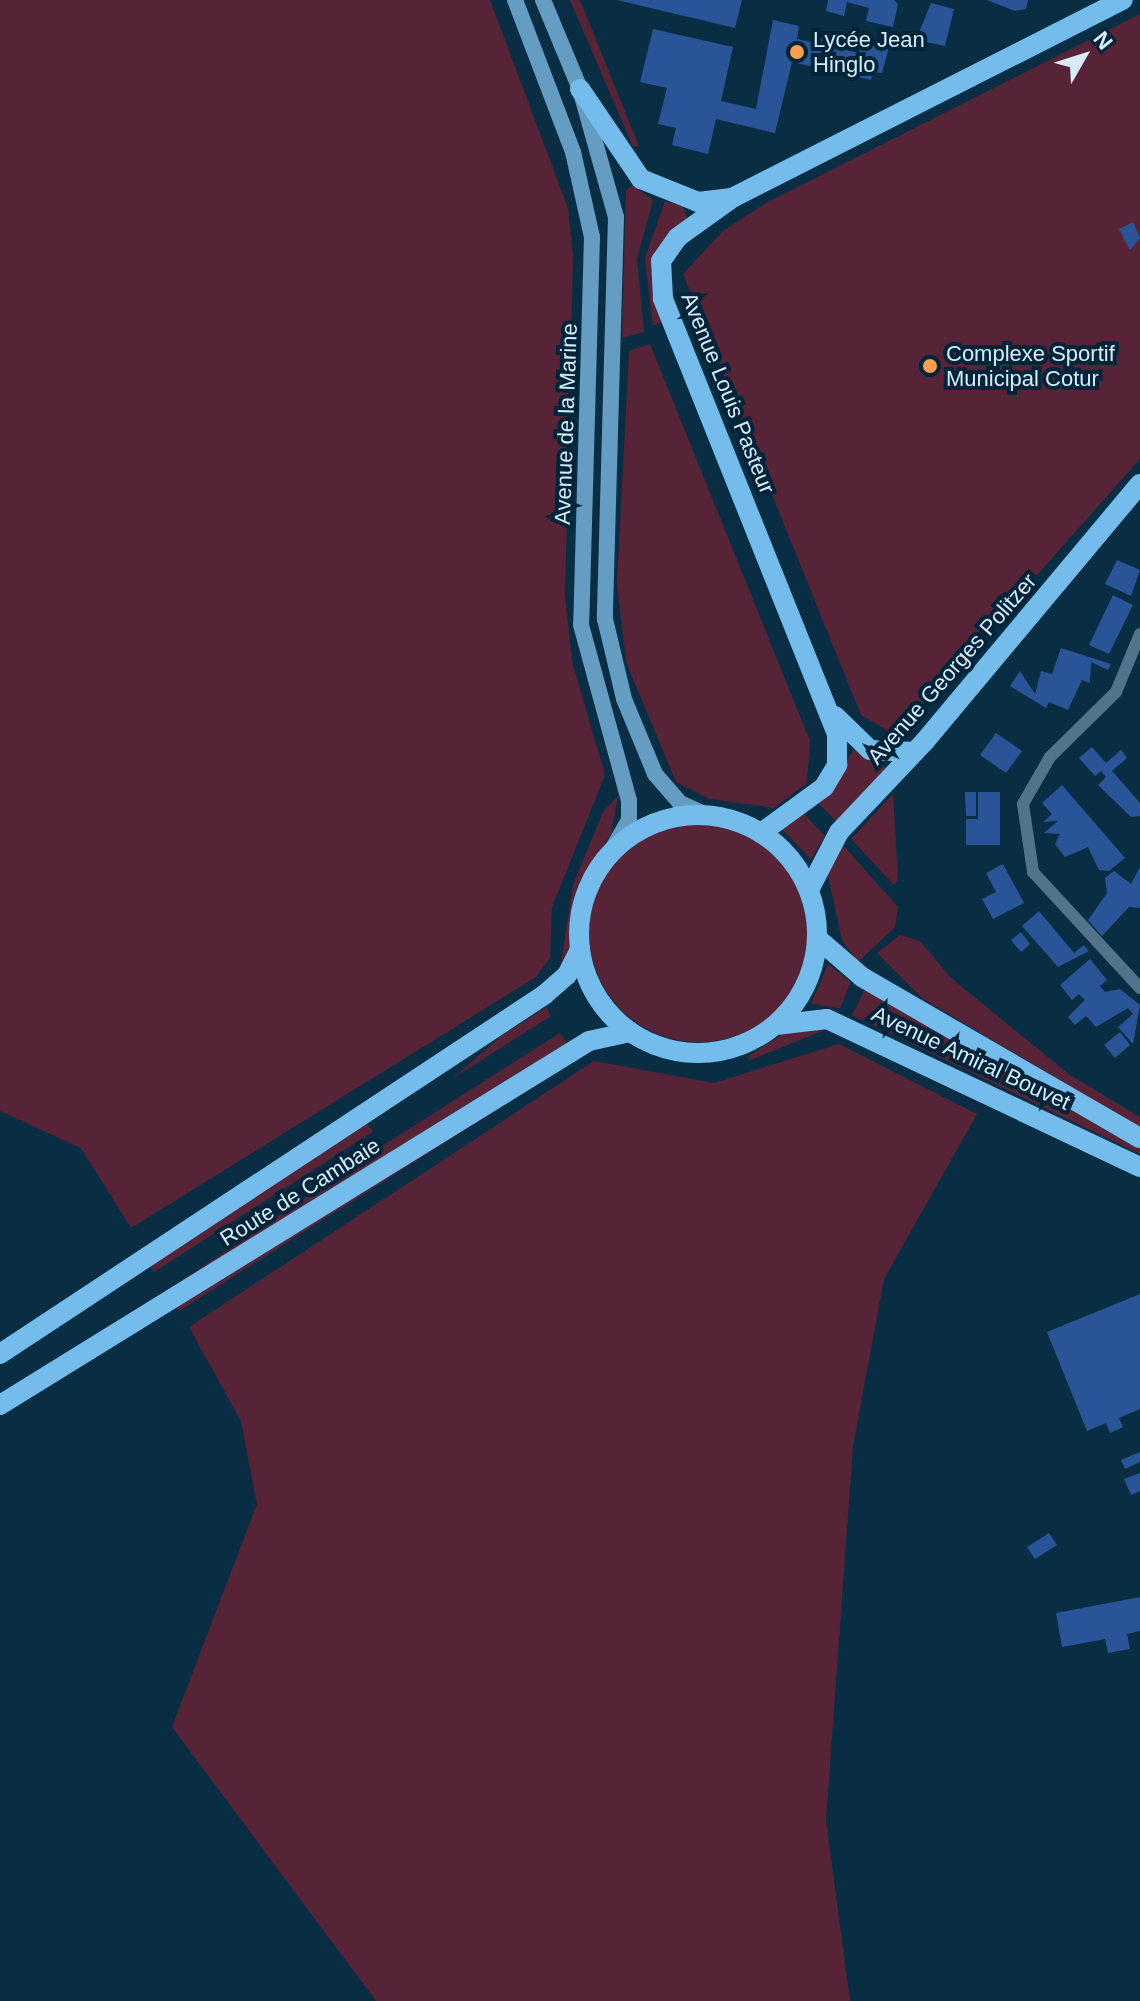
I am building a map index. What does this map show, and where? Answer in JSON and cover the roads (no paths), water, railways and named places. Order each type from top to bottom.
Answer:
[{"type":"main road","name":"Avenue de la Marine","points":[[515,0],[573,152],[592,237],[581,625],[629,801],[629,820],[611,851]]},
{"type":"main road","name":"Avenue de la Marine","points":[[543,0],[580,89],[616,217],[605,619],[624,699],[655,774],[670,796],[707,815]]},
{"type":"main road","name":"Avenue Louis Pasteur","points":[[761,833],[811,800],[837,765],[828,706],[659,280],[668,247],[732,198],[1123,0]]},
{"type":"main road","points":[[580,89],[641,179],[698,202],[732,198]]},
{"type":"main road","name":"Avenue Georges Politzer","points":[[809,890],[839,832],[915,752],[1140,484]]},
{"type":"main road","points":[[828,706],[870,750],[915,752]]},
{"type":"main road","points":[[707,815],[761,833],[809,890],[817,938],[801,995],[776,1025],[726,1050],[693,1053],[630,1032],[598,998],[580,949],[581,913],[611,851],[672,817],[707,815]]},
{"type":"main road","name":"Avenue Amiral Bouvet","points":[[817,938],[862,977],[1140,1138]]},
{"type":"main road","name":"Route de Cambaie","points":[[0,1354],[544,995],[567,975],[580,949]]},
{"type":"main road","name":"Avenue Amiral Bouvet","points":[[776,1025],[827,1019],[1140,1167]]},
{"type":"main road","name":"Route de Cambaie","points":[[0,1405],[578,1048],[630,1032]]},
{"type":"street","points":[[1140,634],[1116,692],[1050,757],[1023,804],[1033,872],[1140,988]]},
{"type":"place","name":"Lycée Jean Hinglo","points":[[797,52]]},
{"type":"place","name":"Complexe Sportif Municipal Cotur","points":[[930,366]]}]
